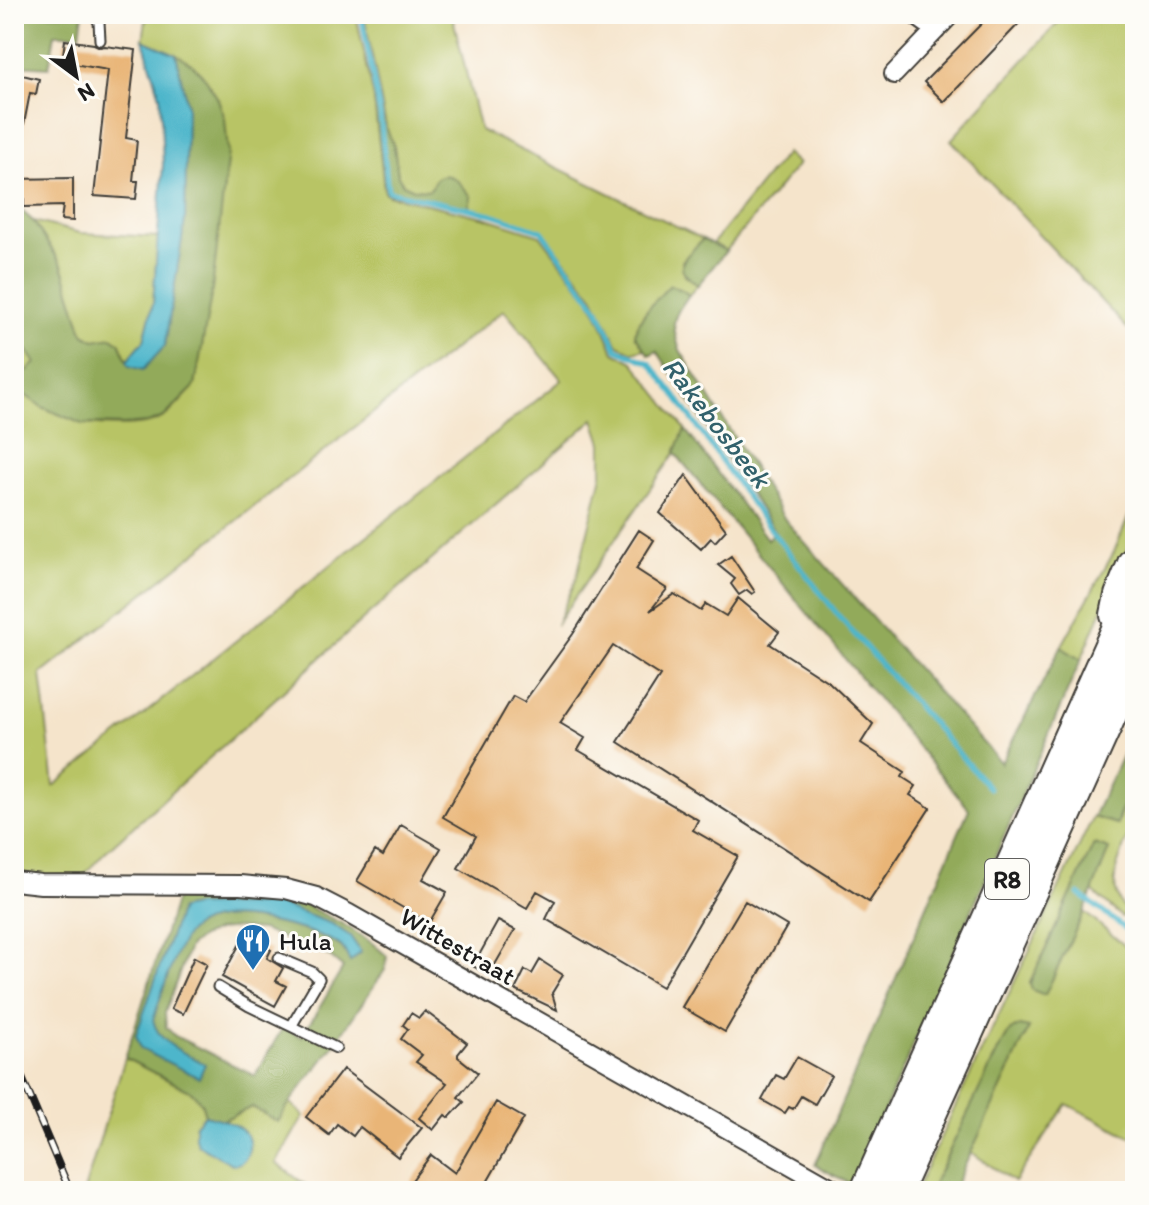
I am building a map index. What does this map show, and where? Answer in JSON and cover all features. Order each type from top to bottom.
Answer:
[{"type":"highway","name":"R8","points":[[1127,659],[1122,596],[1135,564]]},
{"type":"highway","name":"R8","points":[[867,1190],[1127,659],[1135,594]]},
{"type":"street","points":[[920,14],[918,17],[936,30]]},
{"type":"street","points":[[894,74],[951,14]]},
{"type":"street","name":"Wittestraat","points":[[14,881],[41,884],[240,885],[286,889],[316,897],[867,1190]]},
{"type":"lane","points":[[94,14],[99,22],[100,40]]},
{"type":"lane","points":[[279,958],[312,972],[319,979],[292,1025]]},
{"type":"lane","points":[[218,987],[249,1006],[336,1048]]},
{"type":"green space","points":[[14,14],[83,14],[80,34],[55,34],[49,67],[14,67]]},
{"type":"green space","points":[[147,14],[356,14],[374,99],[384,189],[388,195],[487,218],[540,235],[589,299],[614,352],[633,362],[685,429],[675,453],[556,625],[576,580],[602,475],[602,443],[594,419],[367,616],[103,854],[83,876],[40,876],[14,872],[14,332],[82,424],[124,426],[156,421],[172,410],[195,386],[225,119],[212,89],[195,68],[173,53],[143,40]],"holes":[[[504,310],[562,380],[54,786],[41,674]]]},
{"type":"green space","points":[[364,14],[452,14],[480,130],[703,239],[682,261],[685,276],[698,285],[689,295],[670,286],[640,321],[635,335],[645,349],[633,352],[618,345],[593,296],[543,231],[469,208],[471,196],[432,187],[429,191],[414,189],[403,184],[398,176],[394,147],[386,127]]},
{"type":"green space","points":[[1066,14],[1135,14],[1135,337],[951,140]]},
{"type":"green space","points":[[176,54],[193,65],[218,99],[225,119],[228,152],[212,290],[195,386],[164,417],[148,423],[82,424],[42,407],[19,389],[21,376],[36,363],[14,332],[14,204],[33,221],[62,265],[83,333],[94,340],[112,337],[119,342],[129,365],[165,346],[185,220],[187,105]]},
{"type":"green space","points":[[380,97],[394,147],[398,176],[403,184],[429,190],[436,178],[447,175],[460,183],[471,196],[469,208],[385,193],[374,99]]},
{"type":"green space","points":[[786,153],[798,164],[726,251],[713,243]]},
{"type":"green space","points":[[33,221],[80,233],[158,237],[153,304],[144,340],[127,361],[119,342],[94,340],[83,333],[62,265]]},
{"type":"green space","points":[[703,239],[726,251],[698,285],[682,267],[686,257]]},
{"type":"green space","points":[[670,285],[689,295],[674,321],[680,350],[786,521],[1001,763],[1061,647],[1081,660],[852,1185],[815,1165],[969,809],[675,453],[685,429],[767,539],[775,532],[657,351],[649,355],[635,335],[644,314]]},
{"type":"green space","points":[[1135,501],[1135,532],[1081,660],[1061,647],[1114,552]]},
{"type":"green space","points":[[1135,729],[1135,774],[1116,824],[1093,817]]},
{"type":"green space","points":[[1135,774],[1134,818],[1115,877],[1115,888],[1126,912],[1122,917],[1092,891],[1109,849],[1094,844],[1030,983],[1032,990],[1045,994],[1084,912],[1135,954],[1135,1139],[1067,1104],[1014,1182],[971,1152],[1029,1028],[1009,1032],[930,1191],[915,1191],[1093,817],[1117,824]]},
{"type":"green space","points":[[1094,844],[1109,849],[1045,995],[1032,990],[1030,983]]},
{"type":"green space","points":[[177,895],[295,900],[343,924],[387,956],[385,970],[278,1122],[252,1107],[223,1120],[205,1115],[201,1102],[192,1092],[125,1058]],"holes":[[[278,904],[360,952],[350,961],[342,947],[329,940],[264,921],[232,917],[205,922],[186,935],[164,985],[153,1020],[164,1042],[136,1035],[180,909]],[[219,930],[261,930],[316,950],[343,968],[302,1037],[283,1027],[255,1076],[175,1036],[166,1027],[165,1013],[189,947],[201,937]]]},
{"type":"green space","points":[[1019,1026],[1029,1028],[953,1191],[930,1191],[997,1053],[1009,1032]]},
{"type":"green space","points":[[125,1058],[192,1092],[201,1102],[205,1115],[195,1125],[236,1126],[223,1120],[252,1107],[278,1122],[290,1102],[304,1116],[276,1163],[314,1191],[84,1191]]},
{"type":"water","points":[[143,40],[176,54],[187,105],[185,220],[165,346],[143,370],[129,366],[127,361],[144,340],[153,304],[163,164],[160,96]]},
{"type":"water","points":[[278,904],[332,924],[350,936],[361,952],[350,962],[341,946],[330,940],[265,921],[233,917],[202,923],[186,935],[153,1020],[167,1042],[205,1064],[199,1078],[141,1049],[136,1035],[180,909]]},
{"type":"water","points":[[205,1115],[237,1126],[248,1137],[247,1155],[243,1161],[234,1165],[197,1144],[195,1125]]},
{"type":"building","points":[[991,14],[1028,14],[944,102],[924,82]]},
{"type":"building","points":[[65,40],[136,50],[126,138],[137,140],[133,181],[138,181],[136,199],[94,196],[108,70],[62,62]]},
{"type":"building","points":[[14,73],[39,79],[36,94],[30,93],[20,144],[14,143]]},
{"type":"building","points":[[73,178],[73,221],[61,220],[63,206],[24,207],[24,197],[14,197],[14,179]]},
{"type":"building","points":[[686,475],[726,530],[715,542],[711,538],[701,549],[660,513]]},
{"type":"building","points":[[639,530],[654,540],[636,569],[667,589],[650,611],[674,594],[701,611],[706,604],[726,616],[738,598],[779,632],[770,644],[830,683],[873,724],[861,743],[905,772],[902,777],[916,786],[910,795],[930,808],[869,902],[618,742],[660,676],[613,646],[560,723],[585,738],[578,750],[698,820],[693,830],[738,856],[662,987],[546,919],[555,901],[537,891],[527,908],[458,868],[476,836],[443,817],[513,696],[524,702],[573,634]]},
{"type":"building","points":[[731,556],[755,592],[752,594],[747,590],[739,595],[731,584],[735,579],[718,565]]},
{"type":"building","points":[[401,825],[441,848],[423,879],[447,892],[429,923],[357,881],[375,851],[383,856]]},
{"type":"building","points":[[745,901],[787,926],[725,1032],[682,1007]]},
{"type":"building","points":[[498,921],[515,930],[489,975],[473,966]]},
{"type":"building","name":"Hula","points":[[244,936],[271,950],[267,958],[283,968],[276,981],[286,986],[275,1006],[222,977]]},
{"type":"building","points":[[194,957],[207,964],[183,1014],[171,1009]]},
{"type":"building","points":[[540,960],[563,975],[552,993],[557,1010],[515,990],[525,970],[532,974]]},
{"type":"building","points":[[425,1011],[467,1043],[458,1057],[478,1073],[458,1097],[464,1102],[449,1118],[445,1115],[433,1130],[419,1118],[447,1083],[416,1062],[422,1055],[401,1039],[408,1029],[403,1025],[411,1013],[419,1018]]},
{"type":"building","points":[[797,1057],[831,1076],[815,1104],[801,1096],[793,1109],[789,1107],[785,1113],[762,1100],[776,1075],[784,1079]]},
{"type":"building","points":[[343,1069],[422,1128],[398,1157],[360,1127],[353,1136],[337,1124],[329,1135],[306,1117]]},
{"type":"building","points":[[496,1102],[524,1118],[482,1191],[404,1191],[431,1155],[455,1173]]},
{"type":"waterway","name":"Rakebosbeek","points":[[361,14],[380,114],[388,191],[492,214],[542,231],[598,309],[617,349],[650,363],[760,516],[842,620],[989,788]]},
{"type":"waterway","name":"Rakebosbeek","points":[[1079,894],[1135,936]]},
{"type":"railway","points":[[14,1059],[70,1191]]},
{"type":"place","name":"Hula","points":[[253,972]]}]
